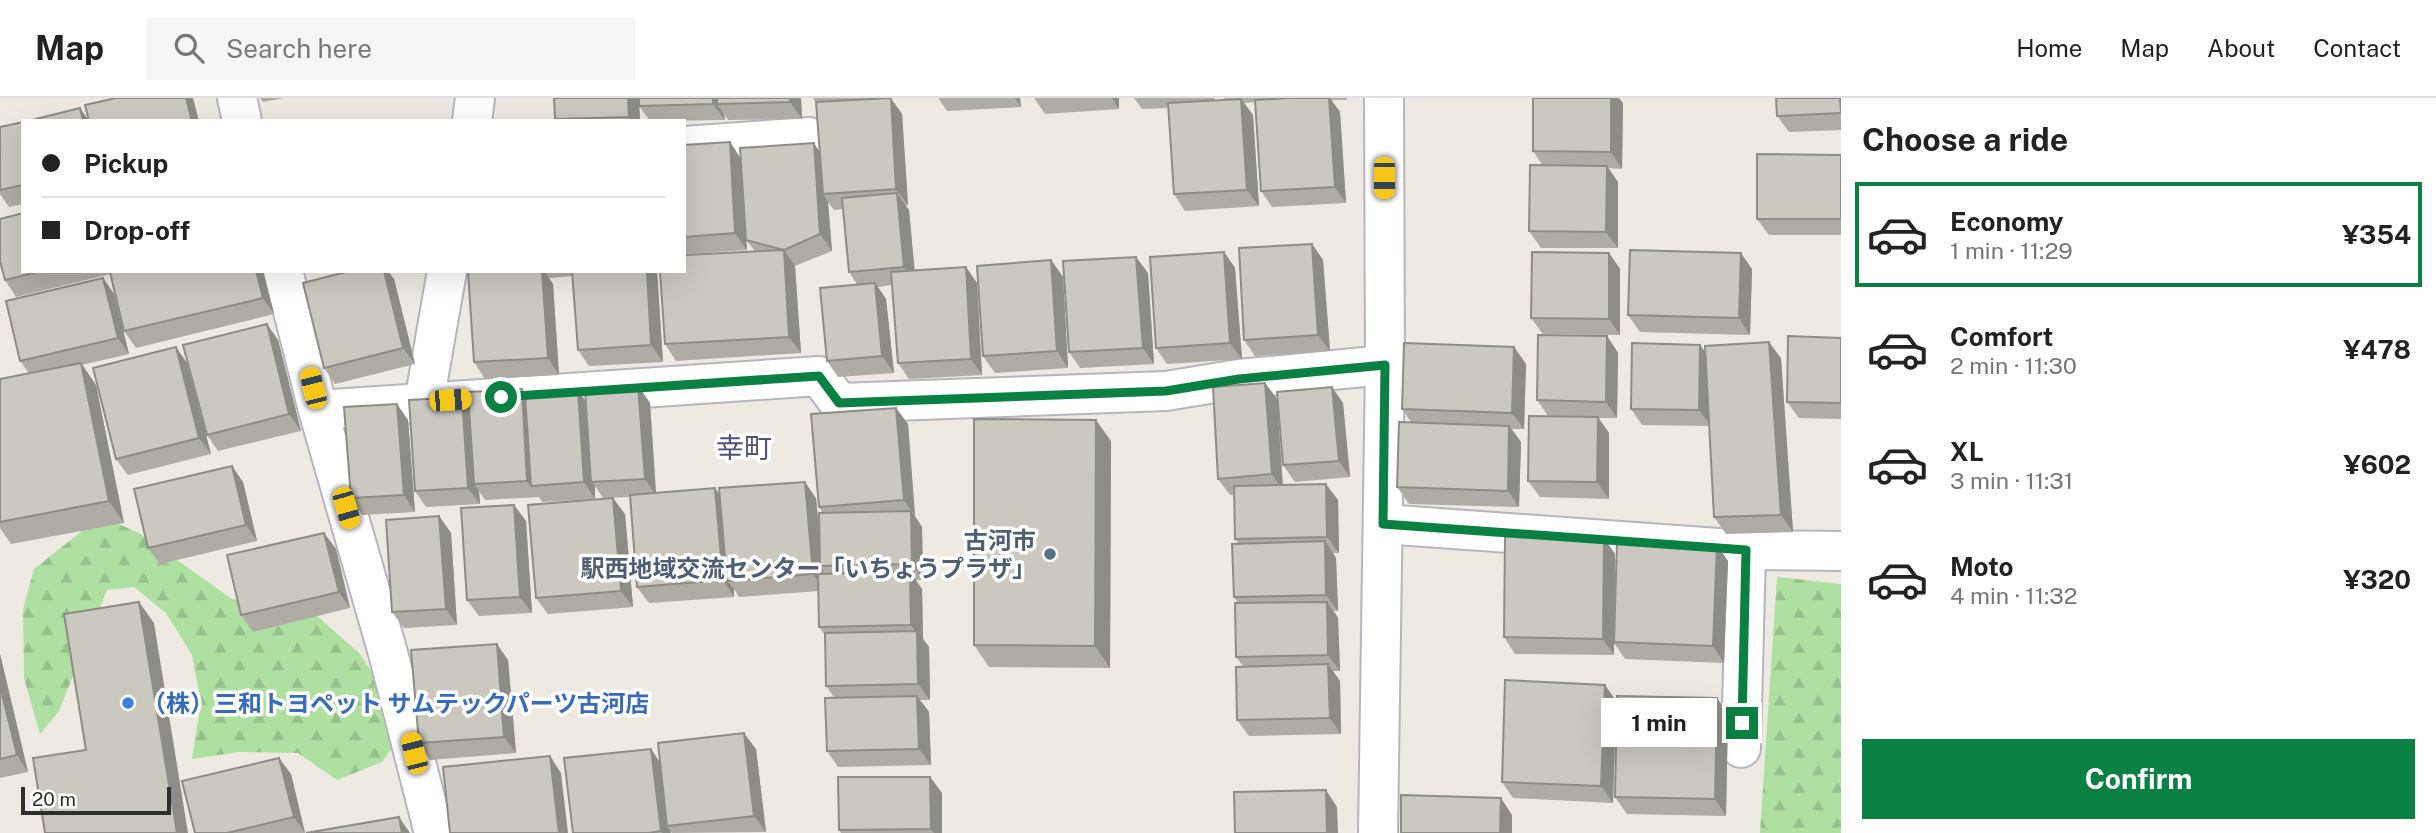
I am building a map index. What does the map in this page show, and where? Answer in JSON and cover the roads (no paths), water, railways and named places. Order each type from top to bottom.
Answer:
[{"type":"street","points":[[237,98],[242,119]]},
{"type":"street","points":[[472,119],[475,98]]},
{"type":"street","points":[[1378,833],[1385,365],[1384,98]]},
{"type":"street","points":[[686,146],[809,136]]},
{"type":"street","points":[[284,273],[318,410],[388,653],[434,833]]},
{"type":"street","points":[[425,401],[447,273]]},
{"type":"street","points":[[318,410],[819,376],[839,403],[1166,391],[1239,379],[1385,365]]},
{"type":"street","points":[[1383,524],[1746,550],[1841,551]]},
{"type":"street","points":[[1741,748],[1746,550]]},
{"type":"place","name":"古河市 駅西地域交流センター「いちょうプラザ」","points":[[1050,554]]},
{"type":"place","name":"（株）三和トヨペット サムテックパーツ古河店","points":[[128,703]]},
{"type":"district","name":"幸町","points":[[744,447]]}]
